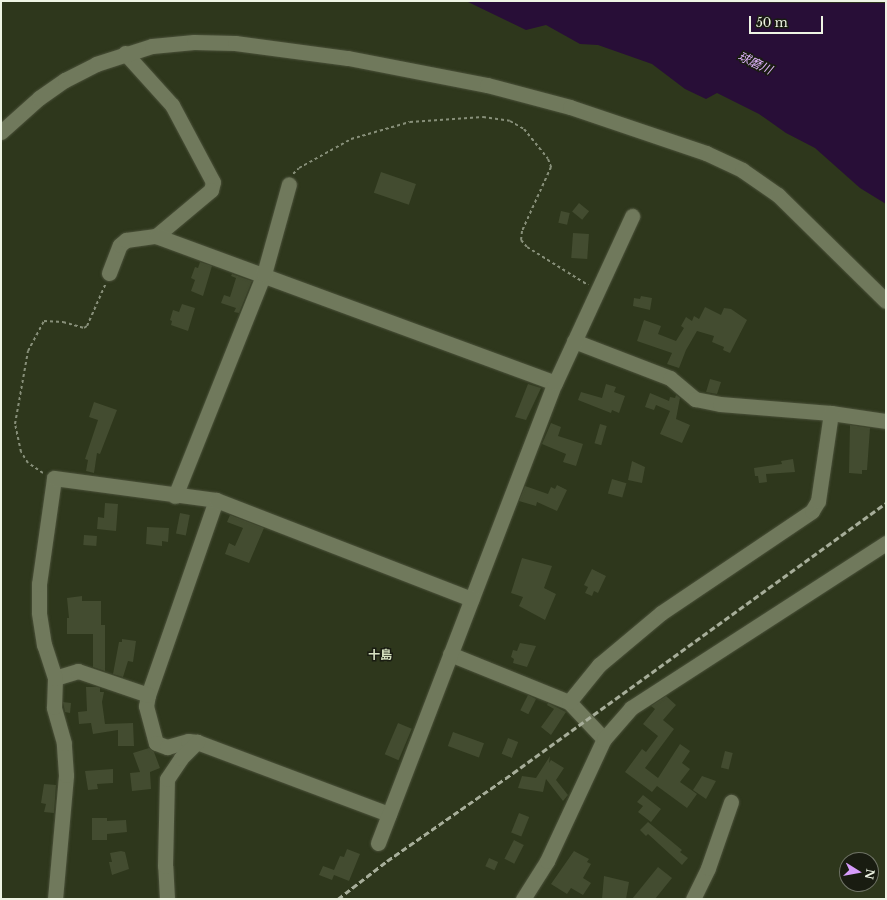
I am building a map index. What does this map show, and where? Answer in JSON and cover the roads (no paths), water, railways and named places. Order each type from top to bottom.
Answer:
[{"type":"street","points":[[1,132],[38,98],[65,80],[96,64],[125,53],[152,46],[194,42],[275,47],[348,58],[487,85],[570,107],[661,136],[706,153],[756,178],[778,195],[886,301]]},
{"type":"street","points":[[125,53],[172,105],[213,182],[211,190],[156,236]]},
{"type":"street","points":[[175,496],[264,274],[289,184]]},
{"type":"street","points":[[378,843],[555,384],[632,216]]},
{"type":"street","points":[[109,273],[120,245],[126,240],[156,236],[264,274],[555,384]]},
{"type":"street","points":[[574,341],[670,378],[695,400],[720,404],[831,413],[886,421]]},
{"type":"street","points":[[569,702],[599,665],[661,613],[812,511],[818,501],[831,413]]},
{"type":"street","points":[[55,899],[66,775],[64,743],[54,707],[55,678],[44,645],[39,612],[38,584],[54,478],[175,496],[216,500],[471,599]]},
{"type":"street","points":[[216,500],[148,695],[146,706],[156,743],[167,747],[188,741],[197,742],[389,814]]},
{"type":"street","points":[[523,899],[547,861],[604,739],[631,708],[886,543]]},
{"type":"street","points":[[450,654],[569,702],[604,739]]},
{"type":"street","points":[[55,678],[78,671],[148,695]]},
{"type":"street","points":[[167,899],[165,866],[167,779],[181,758],[197,742]]},
{"type":"street","points":[[692,899],[708,868],[731,802]]},
{"type":"water","name":"球磨川","points":[[466,1],[886,3],[886,204],[860,188],[815,148],[786,133],[759,114],[717,93],[706,99],[685,89],[652,64],[598,45],[580,44],[546,25],[526,30]]},
{"type":"railway","points":[[338,899],[387,861],[513,773],[886,503]]},
{"type":"district","name":"十島","points":[[380,655]]}]
